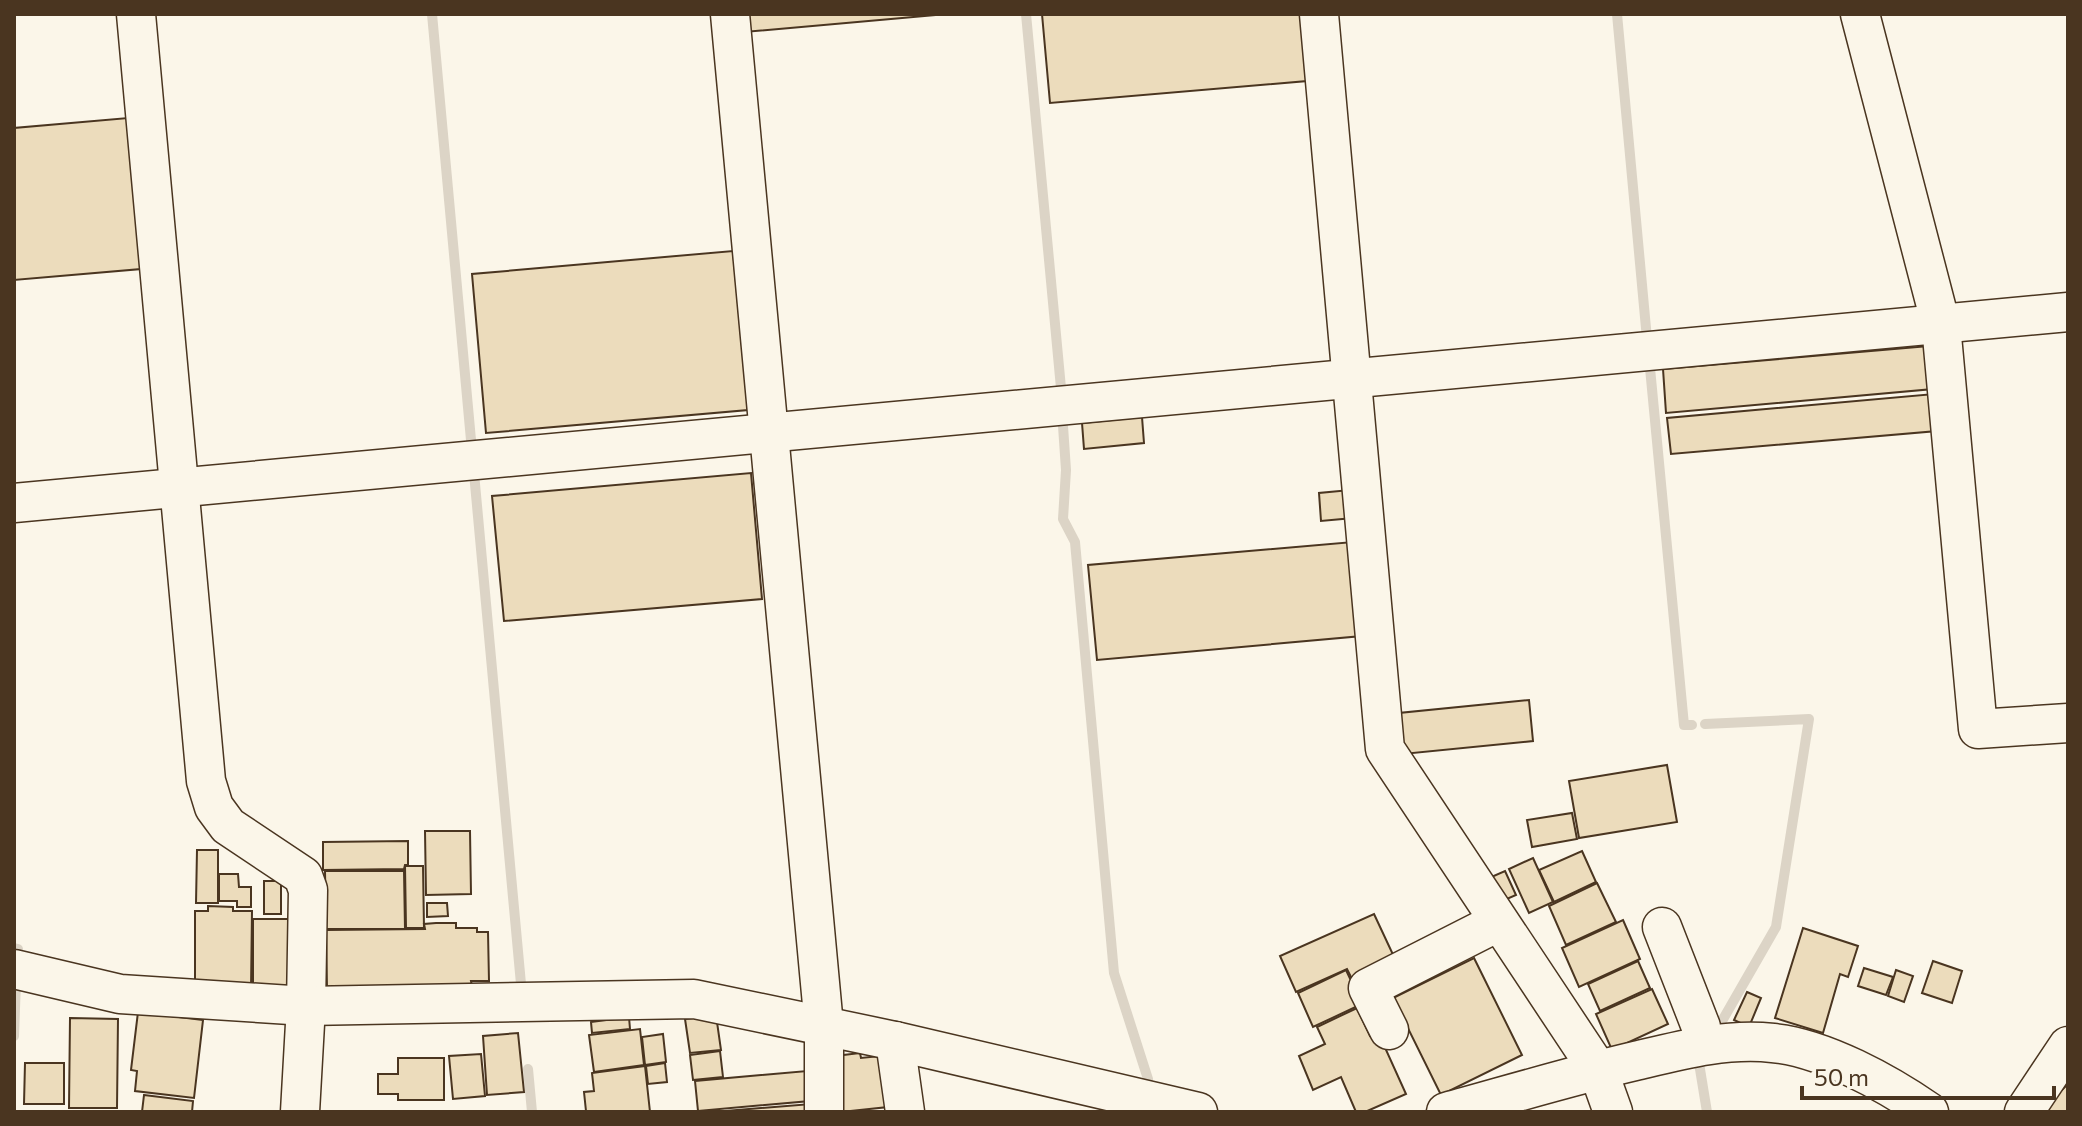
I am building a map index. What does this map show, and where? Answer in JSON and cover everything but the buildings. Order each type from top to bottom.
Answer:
[{"type":"street","points":[[136,14],[206,781],[214,807],[228,826],[303,876],[308,890],[300,1112]]},
{"type":"street","points":[[730,14],[824,1026],[824,1112]]},
{"type":"street","points":[[1319,14],[1385,749],[1598,1070],[1613,1112]]},
{"type":"street","points":[[1860,14],[1941,325],[1978,729],[2068,723]]},
{"type":"street","points":[[14,503],[2068,312]]},
{"type":"street","points":[[1389,1030],[1368,988],[1498,922]]},
{"type":"street","points":[[1662,927],[1701,1027],[1701,1045]]},
{"type":"street","points":[[14,969],[120,994],[306,1006],[694,999],[895,1041],[1198,1112]]},
{"type":"street","points":[[895,1041],[905,1112]]},
{"type":"street","points":[[1446,1112],[1701,1045],[1742,1041],[1791,1047],[1820,1055],[1864,1074],[1921,1109]]},
{"type":"street","points":[[2024,1112],[2068,1046]]},
{"type":"waterway","points":[[432,14],[471,440]]},
{"type":"waterway","points":[[1026,14],[1061,388]]},
{"type":"waterway","points":[[1617,14],[1647,339]]},
{"type":"waterway","points":[[1650,368],[1684,725],[1692,725]]},
{"type":"waterway","points":[[1063,426],[1066,470],[1063,519],[1075,542],[1114,973],[1148,1079]]},
{"type":"waterway","points":[[474,473],[521,984]]},
{"type":"waterway","points":[[1705,724],[1809,719],[1776,927],[1718,1028]]},
{"type":"waterway","points":[[14,948],[18,949]]},
{"type":"waterway","points":[[14,1036],[16,981]]},
{"type":"waterway","points":[[1699,1063],[1707,1112]]},
{"type":"waterway","points":[[528,1069],[532,1112]]}]
